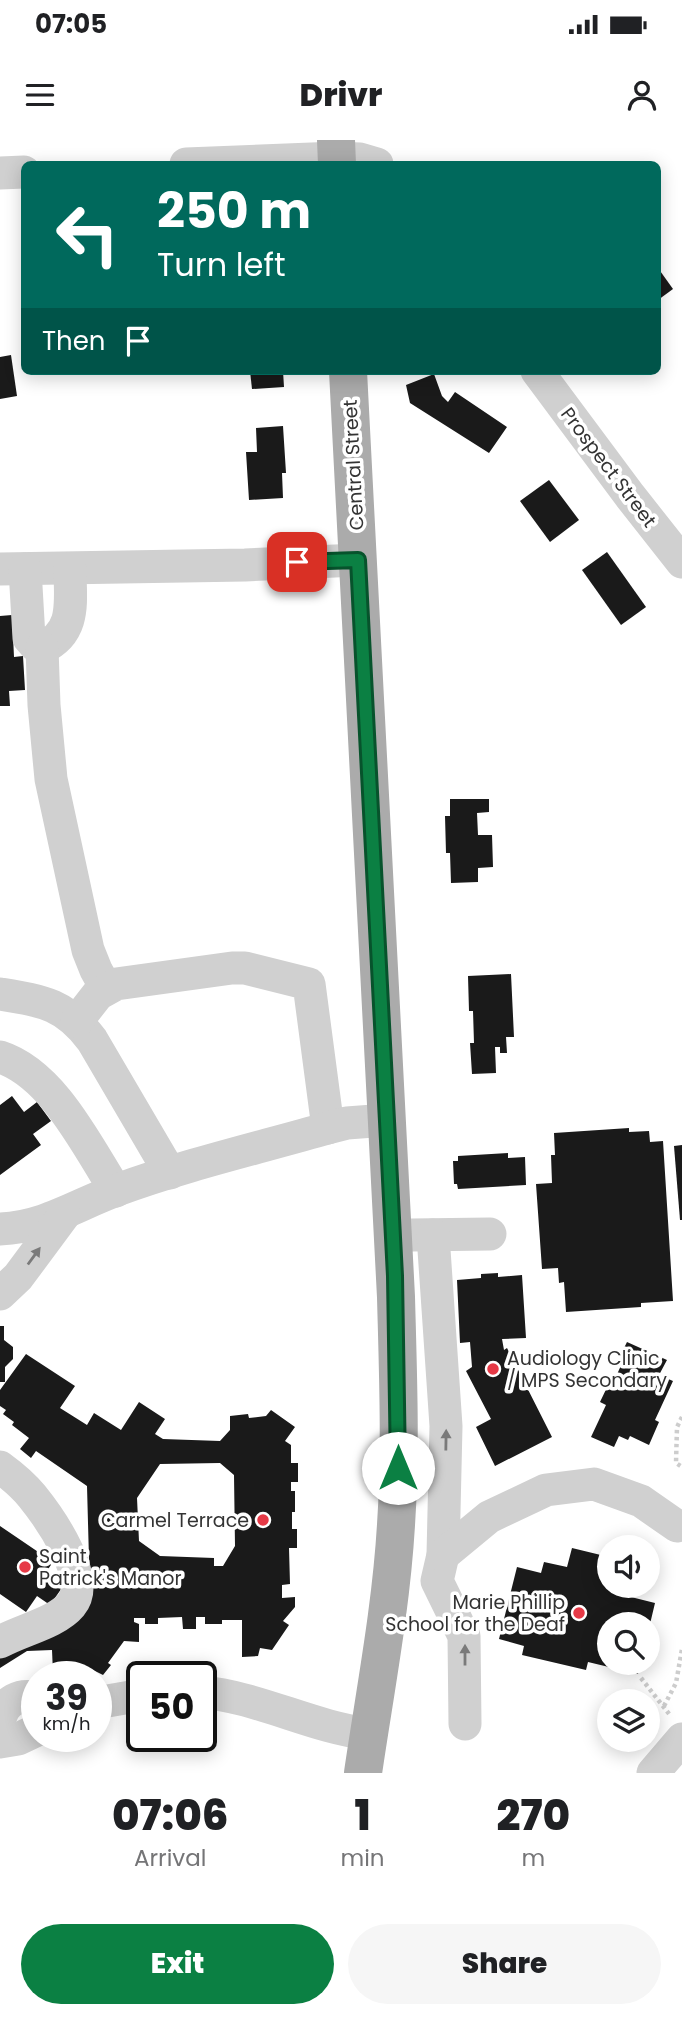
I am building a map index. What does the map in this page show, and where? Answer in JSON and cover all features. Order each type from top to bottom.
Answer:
[{"type":"main road","name":"Central Street","points":[[348,375],[393,1235],[399,1415],[396,1527],[389,1601],[363,1773]]},
{"type":"street","points":[[231,161],[337,154],[367,161]]},
{"type":"street","points":[[0,173],[21,172]]},
{"type":"street","name":"Prospect Street","points":[[540,375],[682,562]]},
{"type":"street","points":[[69,569],[70,615],[67,627],[51,644],[42,648],[34,645],[29,638],[12,569],[358,560]]},
{"type":"street","points":[[42,648],[46,741],[55,807],[89,950],[106,988]]},
{"type":"street","points":[[77,1021],[106,988],[116,984],[245,968],[309,984],[328,1128]]},
{"type":"street","points":[[0,994],[47,1003],[77,1021],[92,1040],[170,1173]]},
{"type":"street","points":[[0,1057],[29,1072],[49,1090],[116,1191]]},
{"type":"street","points":[[0,1229],[38,1223],[64,1215],[116,1191],[170,1173],[328,1128],[348,1123],[387,1120]]},
{"type":"street","points":[[0,1294],[18,1278],[64,1215]]},
{"type":"street","points":[[393,1235],[489,1234]]},
{"type":"street","points":[[433,1235],[446,1426],[440,1568],[464,1636],[466,1724]]},
{"type":"street","points":[[0,1467],[32,1496],[59,1537],[73,1564],[78,1590],[73,1603],[62,1614],[0,1642]]},
{"type":"street","points":[[389,1601],[440,1568],[489,1517],[546,1490],[594,1484],[641,1501],[677,1527]]},
{"type":"street","points":[[217,1693],[327,1726],[369,1734]]},
{"type":"street","points":[[0,1718],[9,1702],[21,1697]]},
{"type":"street","points":[[653,1773],[677,1729]]},
{"type":"street","points":[[0,1742],[21,1738]]},
{"type":"path","points":[[682,1417],[677,1427],[676,1463],[682,1467]]},
{"type":"path","points":[[664,1706],[676,1683],[682,1649]]},
{"type":"path","points":[[641,1678],[664,1706],[677,1729]]},
{"type":"building","points":[[661,272],[673,289],[661,298]]},
{"type":"building","points":[[11,355],[17,396],[0,399],[0,357]]},
{"type":"building","points":[[250,375],[283,375],[284,387],[252,389]]},
{"type":"building","points":[[434,375],[442,396],[448,402],[455,392],[507,427],[489,453],[410,403],[406,385]]},
{"type":"building","points":[[283,426],[286,473],[282,473],[283,498],[249,500],[246,452],[257,452],[256,428]]},
{"type":"building","points":[[549,480],[579,520],[550,542],[520,501]]},
{"type":"building","points":[[607,552],[646,607],[621,625],[582,570]]},
{"type":"building","points":[[12,615],[14,657],[23,656],[25,690],[9,691],[10,706],[0,706],[0,616]]},
{"type":"building","points":[[450,799],[489,799],[489,812],[477,813],[478,835],[492,835],[493,867],[478,868],[478,882],[451,883],[450,853],[446,853],[445,816],[450,816]]},
{"type":"building","points":[[511,974],[514,1037],[506,1037],[507,1053],[500,1053],[500,1047],[495,1047],[496,1073],[472,1074],[470,1043],[474,1043],[473,1011],[469,1011],[468,976]]},
{"type":"building","points":[[12,1096],[24,1112],[37,1102],[51,1121],[33,1134],[41,1145],[0,1175],[0,1105]]},
{"type":"building","points":[[629,1128],[629,1132],[649,1131],[650,1142],[663,1141],[673,1301],[641,1303],[641,1307],[566,1312],[564,1282],[559,1283],[558,1268],[542,1269],[536,1184],[552,1183],[551,1155],[555,1155],[554,1133]]},
{"type":"building","points":[[682,1145],[682,1220],[680,1220],[674,1146]]},
{"type":"building","points":[[508,1153],[508,1158],[525,1157],[526,1185],[458,1189],[457,1184],[454,1184],[453,1161],[458,1161],[458,1156]]},
{"type":"building","name":"Audiology Clinic / MPS Secondary","points":[[498,1273],[498,1277],[522,1275],[526,1338],[502,1339],[504,1350],[507,1348],[552,1437],[495,1466],[476,1427],[491,1419],[466,1371],[472,1367],[470,1342],[460,1343],[457,1280]]},
{"type":"building","points":[[0,1326],[4,1326],[4,1340],[13,1347],[13,1359],[5,1367],[5,1382],[0,1382]]},
{"type":"building","points":[[627,1342],[667,1360],[659,1375],[673,1381],[655,1420],[659,1422],[649,1445],[630,1436],[628,1440],[619,1436],[614,1447],[591,1437],[606,1405],[600,1402],[611,1379],[614,1381],[623,1361],[630,1365],[635,1353],[624,1348]]},
{"type":"building","name":"Carmel Terrace","points":[[26,1354],[75,1386],[60,1408],[87,1425],[94,1413],[121,1430],[139,1402],[165,1419],[155,1434],[163,1439],[220,1441],[230,1430],[230,1416],[266,1416],[271,1410],[295,1427],[285,1441],[291,1445],[291,1463],[298,1463],[298,1482],[291,1482],[291,1491],[295,1491],[292,1529],[297,1529],[297,1548],[289,1548],[290,1584],[282,1585],[282,1598],[295,1597],[295,1607],[283,1621],[289,1625],[272,1650],[260,1648],[258,1656],[242,1657],[242,1620],[222,1620],[222,1624],[205,1624],[205,1617],[196,1617],[196,1629],[183,1629],[182,1617],[158,1618],[158,1624],[145,1624],[145,1618],[134,1618],[134,1622],[139,1624],[139,1642],[124,1641],[109,1661],[52,1661],[52,1650],[27,1651],[0,1668],[0,1649],[90,1596],[87,1486],[36,1451],[31,1458],[20,1449],[29,1438],[12,1425],[14,1422],[3,1414],[6,1410],[0,1406],[0,1390]],"holes":[[[220,1463],[234,1475],[235,1546],[223,1566],[214,1566],[214,1558],[160,1556],[139,1541],[137,1498],[160,1464]]]},
{"type":"building","name":"Saint Patrick's Manor","points":[[0,1526],[53,1562],[46,1572],[64,1585],[50,1605],[37,1596],[26,1612],[0,1594]]},
{"type":"building","name":"Marie Phillip School for the Deaf","points":[[572,1548],[597,1554],[597,1598],[635,1598],[655,1603],[653,1612],[597,1612],[597,1664],[588,1662],[586,1670],[522,1655],[524,1646],[499,1639],[517,1567],[541,1573],[544,1562],[567,1567]]},
{"type":"place","name":"Audiology Clinic / MPS Secondary","points":[[493,1369]]},
{"type":"place","name":"Carmel Terrace","points":[[263,1520]]},
{"type":"place","name":"Saint Patrick's Manor","points":[[25,1567]]},
{"type":"place","name":"Marie Phillip School for the Deaf","points":[[579,1613]]},
{"type":"route","points":[[297,562],[358,560],[395,1276],[398,1468]]}]
